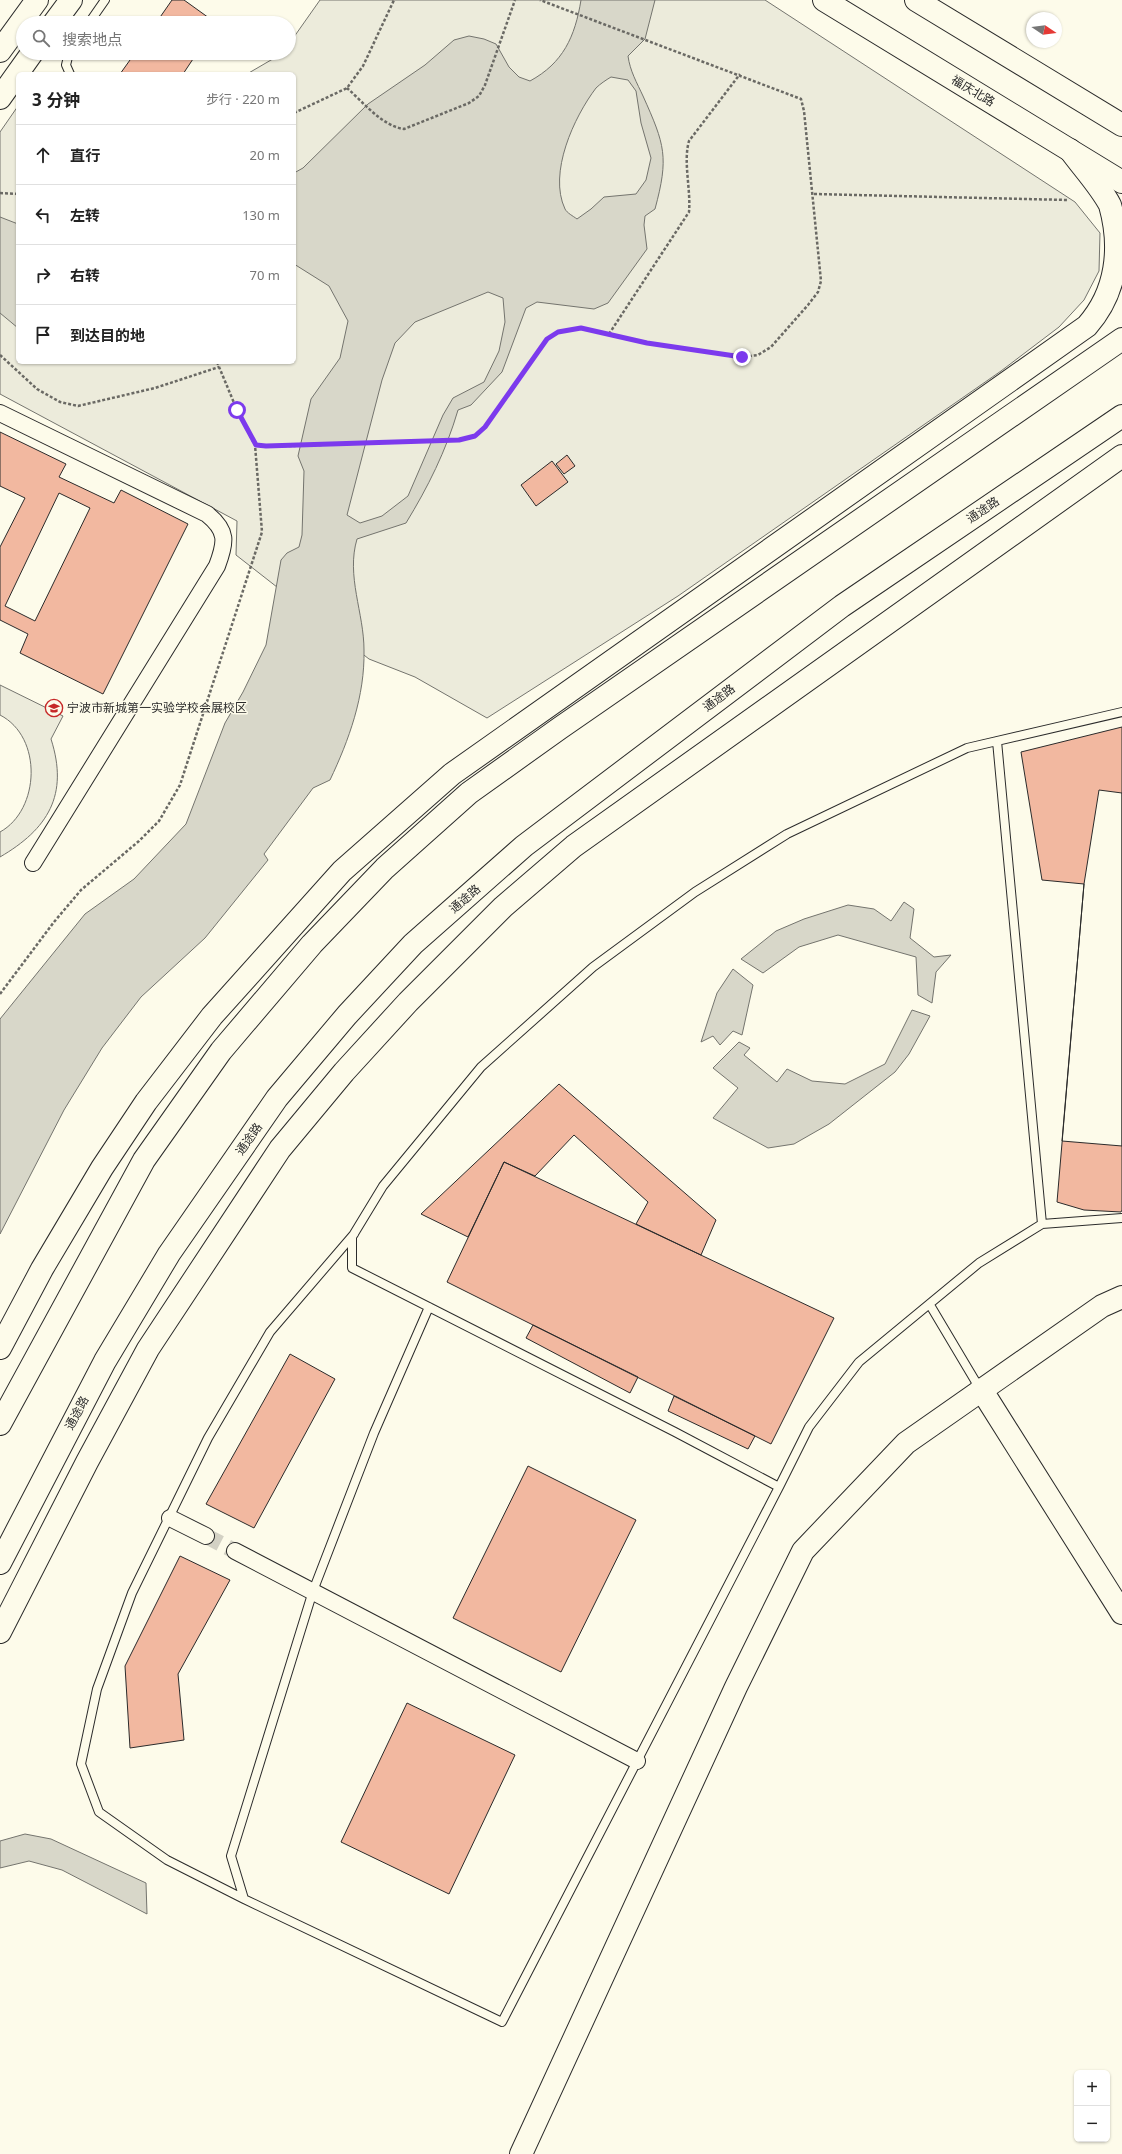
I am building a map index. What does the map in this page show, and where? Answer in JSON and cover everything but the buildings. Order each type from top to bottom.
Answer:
[{"type":"main road","points":[[25,16],[37,0]]},
{"type":"main road","points":[[59,16],[71,0]]},
{"type":"main road","name":"福庆北路","points":[[824,0],[1122,182]]},
{"type":"main road","points":[[916,0],[1122,125]]},
{"type":"main road","points":[[0,51],[16,29]]},
{"type":"main road","points":[[18,72],[27,60]]},
{"type":"main road","points":[[0,98],[16,76]]},
{"type":"main road","points":[[0,1348],[42,1269],[102,1168],[146,1102],[212,1016],[342,871],[452,774],[1087,326],[1100,311],[1112,290],[1120,264],[1120,235],[1110,205],[1070,150]]},
{"type":"main road","points":[[1100,311],[1122,296]]},
{"type":"main road","points":[[0,1424],[144,1160],[221,1051],[312,944],[386,868],[468,793],[1122,339]]},
{"type":"main road","name":"通途路","points":[[0,1563],[105,1361],[169,1254],[278,1098],[347,1015],[413,944],[524,846],[842,606],[1122,416]]},
{"type":"main road","points":[[0,1632],[87,1462],[148,1349],[280,1149],[344,1072],[408,1002],[503,907],[574,846],[1122,456]]},
{"type":"main road","points":[[521,2154],[732,1694],[803,1551],[906,1443],[981,1389],[1102,1306],[1122,1297]]},
{"type":"main road","points":[[981,1389],[1122,1613]]},
{"type":"street","points":[[0,413],[207,514],[219,524],[224,538],[224,548],[217,566],[33,862]]},
{"type":"street","points":[[170,1518],[206,1536]]},
{"type":"street","points":[[235,1551],[637,1761]]},
{"type":"lane","points":[[94,16],[104,0]]},
{"type":"lane","points":[[67,60],[66,65],[69,72]]},
{"type":"lane","points":[[779,1487],[675,1432],[352,1268],[352,1238],[383,1186],[481,1067],[592,967],[694,892],[787,834],[967,748],[1122,712]]},
{"type":"lane","points":[[997,741],[1042,1224]]},
{"type":"lane","points":[[357,1230],[270,1332],[208,1438],[132,1593],[97,1689],[80,1764],[99,1812],[167,1860],[244,1899],[502,2022],[809,1427],[859,1362],[930,1305],[979,1263],[1042,1224],[1122,1218]]},
{"type":"lane","points":[[930,1305],[981,1389]]},
{"type":"lane","points":[[244,1899],[231,1856],[313,1591],[374,1433],[429,1307]]},
{"type":"path","points":[[296,112],[347,88],[363,66],[394,0]]},
{"type":"path","points":[[347,88],[395,128],[404,129],[469,103],[479,96],[485,85],[515,0]]},
{"type":"path","points":[[256,445],[291,446],[453,440],[475,436],[485,427],[547,339],[558,332],[581,328],[647,343],[742,357],[758,355],[771,347],[818,292],[821,282],[814,194],[804,111],[801,99],[667,46],[564,10],[540,0]]},
{"type":"path","points":[[608,334],[688,212],[691,195],[686,150],[689,141],[740,74]]},
{"type":"path","points":[[0,193],[16,194]]},
{"type":"path","points":[[814,194],[1068,200]]},
{"type":"path","points":[[0,354],[37,389],[60,402],[78,406],[155,388],[219,367]]},
{"type":"path","points":[[0,994],[80,890],[139,841],[159,821],[180,785],[262,532],[256,445],[237,410],[218,364]]},
{"type":"shaded area","points":[[320,0],[765,0],[1075,202],[1100,233],[1099,271],[1084,300],[1059,327],[1001,371],[678,596],[487,718],[415,677],[369,659],[236,555],[237,521],[0,394],[0,132],[16,109],[16,364],[296,364],[296,72],[250,72],[271,60],[296,60],[296,34]]},
{"type":"shaded area","points":[[581,0],[655,0],[645,39],[628,56],[632,72],[656,127],[662,151],[662,176],[655,209],[645,216],[644,225],[647,249],[608,303],[594,309],[537,302],[526,308],[502,372],[471,405],[458,410],[448,440],[436,468],[406,523],[357,539],[353,567],[363,636],[364,667],[359,701],[349,733],[330,780],[313,788],[264,854],[268,860],[205,938],[141,997],[102,1048],[64,1110],[0,1234],[0,1019],[85,914],[134,879],[186,824],[225,723],[243,692],[266,645],[281,560],[287,553],[299,547],[302,535],[304,471],[298,456],[311,399],[340,358],[348,321],[329,286],[296,265],[296,172],[303,168],[368,104],[425,65],[454,40],[469,36],[484,39],[496,44],[509,67],[519,77],[530,81],[551,66],[559,57],[566,48],[575,26]],"holes":[[[611,77],[628,80],[636,91],[641,123],[651,158],[646,180],[636,194],[604,197],[577,219],[565,209],[561,195],[560,179],[566,146],[579,114],[596,88]],[[488,292],[503,298],[505,322],[499,351],[484,382],[453,398],[443,415],[408,496],[382,516],[360,523],[347,515],[382,380],[395,343],[415,322]]]},
{"type":"shaded area","points":[[0,217],[16,223],[16,326],[0,313]]},
{"type":"shaded area","points":[[0,685],[63,716],[51,739],[56,759],[57,777],[55,794],[50,808],[42,822],[31,835],[0,857],[0,832],[13,822],[23,808],[29,791],[31,774],[29,756],[24,739],[14,725],[0,715]]},
{"type":"shaded area","points":[[904,902],[914,909],[910,938],[934,957],[951,955],[936,972],[932,1003],[918,995],[916,957],[838,935],[799,947],[763,973],[741,959],[776,931],[804,919],[848,905],[874,909],[891,921]]},
{"type":"shaded area","points":[[733,969],[753,985],[742,1035],[733,1031],[720,1045],[713,1036],[701,1042],[717,993]]},
{"type":"shaded area","points":[[912,1010],[930,1016],[909,1054],[895,1072],[829,1124],[794,1144],[768,1148],[713,1118],[738,1088],[713,1068],[739,1042],[750,1048],[744,1055],[777,1082],[787,1069],[812,1081],[845,1084],[885,1064]]},
{"type":"shaded area","points":[[25,1834],[51,1839],[146,1883],[147,1914],[62,1870],[29,1861],[0,1868],[0,1841]]},
{"type":"tunnel","points":[[206,1536],[235,1551]]},
{"type":"place","name":"宁波市新城第一实验学校会展校区","points":[[54,708]]},
{"type":"route","points":[[237,410],[256,445],[275,447],[459,440],[475,436],[485,427],[547,339],[558,332],[581,328],[647,343],[742,357]]}]
